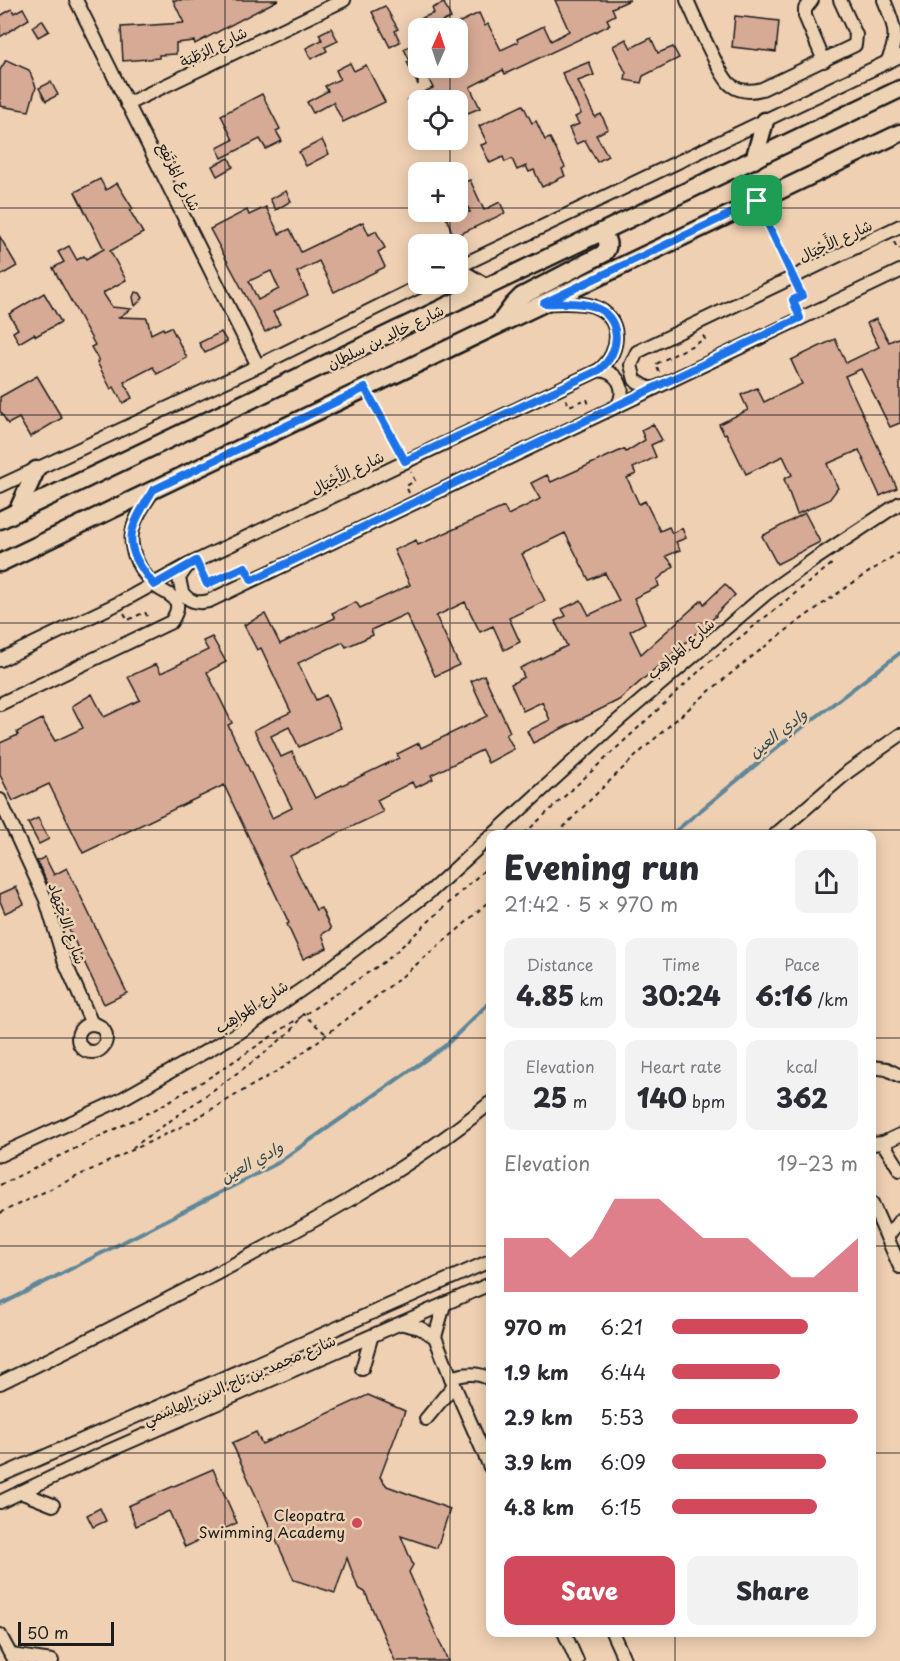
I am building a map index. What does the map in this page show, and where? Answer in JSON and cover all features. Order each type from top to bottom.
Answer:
[{"type":"main road","name":"شارع خالِد بن سلطان","points":[[0,520],[900,90]]},
{"type":"main road","points":[[754,160],[765,121]]},
{"type":"main road","points":[[0,563],[898,135]]},
{"type":"main road","points":[[498,325],[522,296],[603,254],[608,241],[602,232]]},
{"type":"main road","points":[[468,276],[485,287]]},
{"type":"main road","points":[[17,512],[36,470]]},
{"type":"street","name":"شارع المُرْتَفِع","points":[[76,0],[258,366]]},
{"type":"street","name":"شارع الرُطَبَة","points":[[127,104],[344,0]]},
{"type":"street","points":[[687,0],[726,81],[739,90],[755,91],[852,48],[857,42],[856,35],[840,0]]},
{"type":"street","points":[[812,0],[805,9],[805,16],[824,62]]},
{"type":"street","points":[[884,0],[898,29],[895,45],[887,62]]},
{"type":"street","points":[[468,264],[900,56]]},
{"type":"street","name":"شارع الأَجْيَال","points":[[660,386],[648,388],[635,380],[631,365],[633,358],[644,348],[900,226]]},
{"type":"street","points":[[192,563],[179,578],[179,585],[187,598],[193,602],[208,601],[900,271]]},
{"type":"street","points":[[0,486],[258,366],[408,292]]},
{"type":"street","points":[[544,303],[590,305],[607,315],[616,333],[616,343],[609,361],[599,370]]},
{"type":"street","points":[[599,370],[606,371],[618,379],[622,392],[618,405]]},
{"type":"street","name":"شارع الأَجْيَال","points":[[0,660],[119,603],[192,563],[599,370]]},
{"type":"street","points":[[0,704],[154,632],[171,622],[177,614],[177,605],[170,593],[154,585],[137,562],[131,543],[134,524],[153,490]]},
{"type":"street","name":"شارع المَواهِب","points":[[498,830],[614,723],[767,593],[900,503]]},
{"type":"street","points":[[781,830],[849,771],[900,735]]},
{"type":"street","name":"شارع الاجْتِهاد","points":[[0,800],[46,900],[64,960],[92,1024]]},
{"type":"street","name":"شارع المَواهِب","points":[[0,1155],[120,1100],[240,1032],[311,983],[413,904],[486,840]]},
{"type":"street","points":[[876,1068],[888,1069],[899,1074]]},
{"type":"street","points":[[0,1383],[82,1344],[248,1257],[338,1206],[421,1153],[486,1106]]},
{"type":"street","points":[[900,1135],[877,1144],[900,1170]]},
{"type":"street","points":[[876,1212],[900,1267]]},
{"type":"street","points":[[887,1237],[900,1220]]},
{"type":"street","name":"شارع محمد بن تاج الدين الهاشمي","points":[[0,1476],[486,1263]]},
{"type":"street","name":"شارع محمد بن تاج الدين الهاشمي","points":[[0,1502],[486,1286]]},
{"type":"street","points":[[444,1305],[435,1337],[486,1458]]},
{"type":"street","points":[[403,1324],[420,1328],[435,1337]]},
{"type":"street","points":[[362,1369],[371,1338]]},
{"type":"street","points":[[426,1419],[452,1381],[463,1374],[475,1374],[486,1378]]},
{"type":"street","points":[[20,1492],[52,1505]]},
{"type":"street","points":[[0,1635],[13,1658],[52,1661]]},
{"type":"street","points":[[566,1637],[577,1661]]},
{"type":"street","points":[[614,1637],[625,1661]]},
{"type":"path","points":[[757,201],[802,296],[793,300],[800,318]]},
{"type":"path","points":[[660,386],[656,364],[705,339],[697,323]]},
{"type":"path","points":[[365,388],[415,481],[406,486],[414,504]]},
{"type":"path","points":[[562,388],[569,406],[587,399],[594,416]]},
{"type":"path","points":[[561,830],[618,772],[701,698],[796,622],[900,552]]},
{"type":"path","points":[[192,563],[207,584],[245,567],[252,580]]},
{"type":"path","points":[[528,830],[708,663],[833,564]]},
{"type":"path","points":[[119,603],[128,620],[145,612],[154,632]]},
{"type":"path","points":[[0,1185],[154,1110],[207,1078],[387,960],[486,870]]},
{"type":"path","points":[[0,1213],[181,1126],[284,1067],[399,979],[486,904]]},
{"type":"path","points":[[303,1014],[326,1034]]},
{"type":"path","points":[[124,1153],[261,1056],[291,1031],[303,1014]]},
{"type":"building","points":[[173,0],[278,0],[195,44],[194,41],[176,43],[176,54],[123,61],[121,27],[184,23]]},
{"type":"building","points":[[555,0],[630,0],[612,8],[615,15],[607,19],[610,25],[505,74],[503,70],[470,87],[480,108],[468,113],[468,90],[429,90],[433,88],[428,78],[468,78],[468,18],[479,13],[485,26],[488,24],[501,50],[518,42],[517,39],[544,26],[551,41],[569,31]]},
{"type":"building","points":[[444,3],[451,18],[422,18],[434,13],[432,8]]},
{"type":"building","points":[[385,6],[398,29],[395,31],[400,42],[390,47],[372,12]]},
{"type":"building","points":[[23,8],[29,19],[0,37],[0,16],[12,9],[14,13]]},
{"type":"building","points":[[735,16],[779,21],[776,52],[732,47]]},
{"type":"building","points":[[42,20],[49,31],[38,37],[32,27]]},
{"type":"building","points":[[331,28],[338,41],[325,47],[327,51],[311,59],[306,48],[322,40],[319,34]]},
{"type":"building","points":[[651,38],[658,53],[673,47],[679,58],[643,76],[641,83],[625,80],[626,73],[613,46],[626,39],[631,48]]},
{"type":"building","points":[[6,60],[29,70],[36,87],[29,111],[0,106],[0,70]]},
{"type":"building","points":[[589,62],[594,75],[578,81],[595,117],[601,114],[608,129],[596,135],[608,156],[597,162],[585,140],[576,144],[569,128],[579,124],[575,117],[581,114],[562,73]]},
{"type":"building","points":[[350,63],[354,71],[366,65],[385,102],[343,122],[333,102],[313,113],[307,102],[328,91],[325,86],[340,79],[336,70]]},
{"type":"building","points":[[51,82],[58,95],[46,101],[39,88]]},
{"type":"building","points":[[262,94],[280,129],[276,131],[282,141],[266,149],[260,139],[222,158],[217,148],[233,140],[221,115]]},
{"type":"building","points":[[523,105],[532,123],[536,121],[545,140],[550,138],[565,167],[562,169],[565,176],[542,187],[534,170],[529,172],[526,166],[517,170],[512,159],[505,162],[503,157],[490,163],[481,145],[487,143],[479,126]]},
{"type":"building","points":[[322,140],[329,154],[306,166],[299,152]]},
{"type":"building","points":[[229,158],[233,167],[217,176],[212,166]]},
{"type":"building","points":[[100,179],[106,190],[117,183],[133,209],[130,211],[143,233],[110,251],[126,280],[103,293],[112,307],[131,309],[119,317],[147,318],[151,334],[171,327],[187,358],[157,374],[153,367],[124,382],[132,398],[123,403],[114,387],[111,389],[97,362],[99,361],[91,347],[95,345],[53,268],[64,262],[58,252],[69,246],[77,260],[84,256],[86,259],[104,249],[75,192]]},
{"type":"building","points":[[470,180],[484,210],[500,202],[505,213],[460,234],[453,234],[448,222],[468,222],[468,212],[470,212],[468,181]]},
{"type":"building","points":[[286,191],[291,201],[276,210],[270,199]]},
{"type":"building","points":[[266,207],[279,234],[290,229],[301,252],[363,222],[369,235],[376,231],[385,248],[378,252],[385,267],[334,292],[319,261],[297,272],[308,295],[273,312],[280,324],[265,332],[210,229],[247,210],[249,215]],"holes":[[[271,271],[279,289],[258,300],[249,281]]]},
{"type":"building","points":[[0,237],[17,266],[0,276]]},
{"type":"building","points":[[135,292],[140,293],[143,298],[135,306],[133,297]]},
{"type":"building","points":[[44,293],[61,322],[19,343],[13,332],[18,329],[9,314]]},
{"type":"building","points":[[876,319],[889,342],[900,337],[900,423],[890,427],[861,369],[845,376],[897,488],[880,496],[859,450],[827,464],[838,488],[829,500],[797,514],[784,479],[792,475],[783,456],[746,474],[726,433],[724,434],[719,424],[748,410],[741,395],[757,388],[764,402],[802,384],[791,360],[835,339],[846,363],[879,347],[867,323]]},
{"type":"building","points":[[221,332],[227,342],[205,353],[199,343]]},
{"type":"building","points":[[37,376],[62,418],[30,437],[19,418],[8,424],[0,411],[0,397]]},
{"type":"building","points":[[653,424],[662,440],[651,445],[656,457],[633,468],[636,474],[627,478],[639,504],[645,501],[660,531],[669,527],[672,533],[682,528],[686,538],[676,542],[680,550],[666,556],[674,566],[657,580],[659,586],[634,598],[645,623],[630,631],[641,654],[702,600],[704,604],[725,584],[735,595],[716,616],[619,700],[533,743],[527,731],[550,720],[542,702],[523,711],[511,684],[524,677],[520,668],[567,646],[555,621],[566,616],[562,609],[581,600],[589,615],[619,601],[605,573],[589,580],[565,533],[522,554],[545,601],[509,618],[520,642],[504,650],[493,626],[480,632],[465,602],[436,616],[459,665],[435,676],[406,614],[371,630],[373,635],[346,647],[343,642],[298,663],[316,700],[326,695],[341,728],[299,747],[289,727],[271,736],[281,757],[292,752],[315,798],[399,758],[397,754],[419,743],[421,748],[487,716],[471,681],[484,675],[510,732],[506,734],[514,749],[488,763],[482,750],[431,775],[433,779],[415,788],[412,782],[377,800],[383,812],[290,856],[316,910],[321,908],[331,929],[322,934],[327,948],[303,959],[287,924],[289,923],[224,785],[83,853],[49,784],[13,801],[0,775],[0,743],[18,735],[17,732],[42,719],[55,741],[83,728],[72,706],[92,694],[104,717],[140,700],[128,677],[156,664],[161,673],[208,650],[203,641],[212,637],[226,662],[207,672],[232,723],[228,725],[272,818],[292,808],[254,730],[291,712],[261,648],[257,650],[244,625],[265,614],[280,644],[335,618],[332,613],[356,602],[360,608],[410,585],[394,550],[416,540],[418,545],[504,507],[508,515],[540,499],[531,483],[547,475],[551,482],[624,449],[626,452],[645,440],[641,430]]},
{"type":"building","points":[[805,513],[820,542],[777,564],[762,536]]},
{"type":"building","points":[[38,818],[49,839],[39,844],[28,823]]},
{"type":"building","points":[[45,857],[54,875],[67,868],[127,993],[104,1004],[37,861]]},
{"type":"building","points":[[16,887],[24,904],[5,913],[0,894]]},
{"type":"building","name":"Cleopatra Swimming Academy","points":[[368,1395],[405,1411],[380,1477],[387,1486],[450,1509],[437,1548],[401,1536],[413,1565],[409,1572],[448,1661],[395,1661],[365,1592],[358,1588],[347,1558],[335,1593],[294,1580],[232,1443],[256,1432],[262,1444]]},
{"type":"building","points":[[213,1469],[237,1523],[185,1547],[169,1511],[136,1526],[128,1506]]},
{"type":"building","points":[[100,1508],[106,1521],[93,1527],[87,1515]]},
{"type":"waterway","name":"وادي العين","points":[[677,830],[786,740],[900,653]]},
{"type":"waterway","name":"وادي العين","points":[[0,1305],[276,1164],[445,1046],[486,1006]]},
{"type":"place","name":"Cleopatra Swimming Academy","points":[[357,1523]]},
{"type":"route","points":[[757,201],[802,296],[793,300],[800,318],[252,580],[245,567],[207,584],[196,561],[154,585],[137,562],[131,543],[134,524],[153,490],[365,388],[405,461],[599,370],[609,361],[616,343],[616,333],[607,315],[590,305],[544,303],[757,201]]}]
